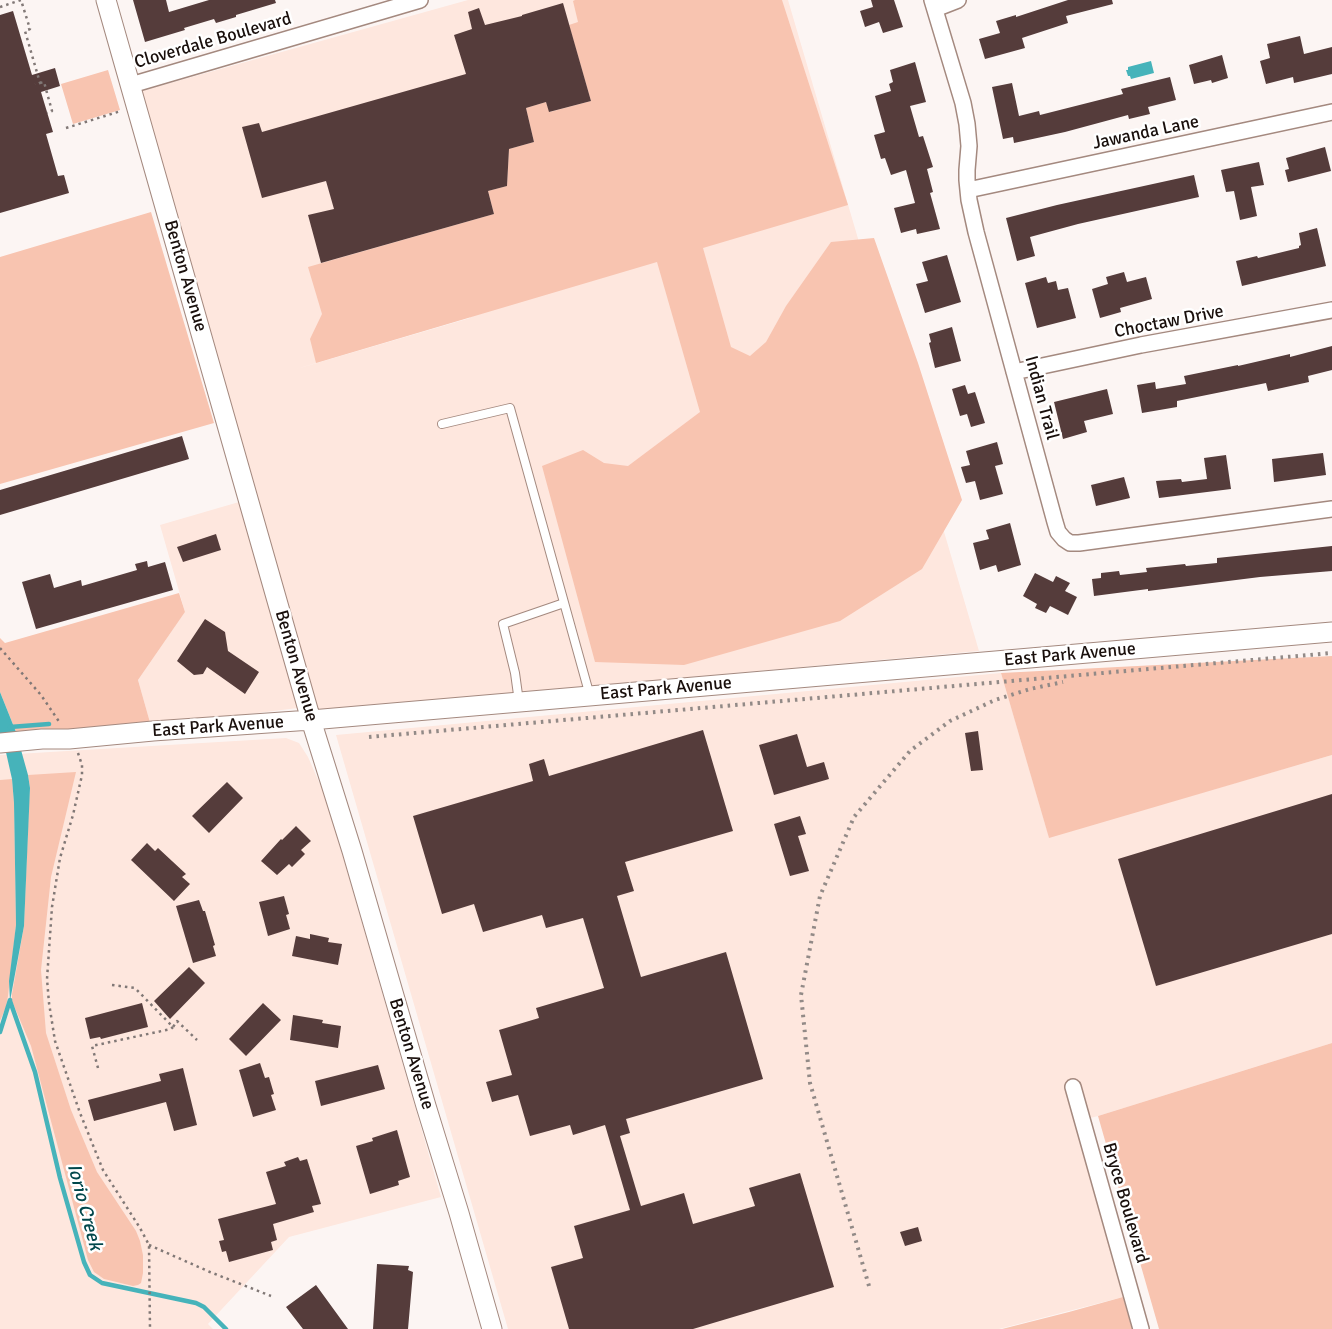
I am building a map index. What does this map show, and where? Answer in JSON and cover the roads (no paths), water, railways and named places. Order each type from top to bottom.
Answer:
[{"type":"street","name":"Benton Avenue","points":[[106,0],[311,720],[352,851],[492,1329]]},
{"type":"street","name":"Cloverdale Boulevard","points":[[131,85],[420,0]]},
{"type":"street","points":[[934,4],[958,0]]},
{"type":"street","name":"Indian Trail","points":[[934,4],[963,103],[967,124],[969,146],[968,190],[976,232],[1058,532],[1070,543],[1078,543],[1332,509]]},
{"type":"street","name":"Jawanda Lane","points":[[968,190],[1332,112]]},
{"type":"street","name":"Choctaw Drive","points":[[1014,372],[1141,345],[1332,310]]},
{"type":"street","name":"East Park Avenue","points":[[0,743],[311,720],[1332,632]]},
{"type":"street","name":"Bryce Boulevard","points":[[1073,1087],[1141,1329]]},
{"type":"lane","points":[[442,424],[510,408],[590,696]]},
{"type":"lane","points":[[519,702],[515,673],[503,624],[564,603]]},
{"type":"water","points":[[1151,61],[1154,73],[1131,79],[1128,76],[1126,70],[1128,70],[1128,67]]},
{"type":"water","points":[[0,692],[16,732],[30,788],[24,926],[10,1001],[9,981],[16,925],[14,803],[12,779],[5,748],[0,738]]},
{"type":"waterway","points":[[10,727],[49,724]]},
{"type":"waterway","points":[[0,1032],[10,1000]]},
{"type":"waterway","name":"Iorio Creek","points":[[10,1001],[35,1072],[60,1178],[84,1262],[90,1275],[102,1283],[196,1303],[204,1307],[226,1329]]},
{"type":"railway","points":[[369,737],[1332,653]]},
{"type":"railway","points":[[869,1286],[810,1083],[801,995],[820,896],[854,817],[910,751],[950,721],[995,700],[1030,689],[1063,682]]}]
